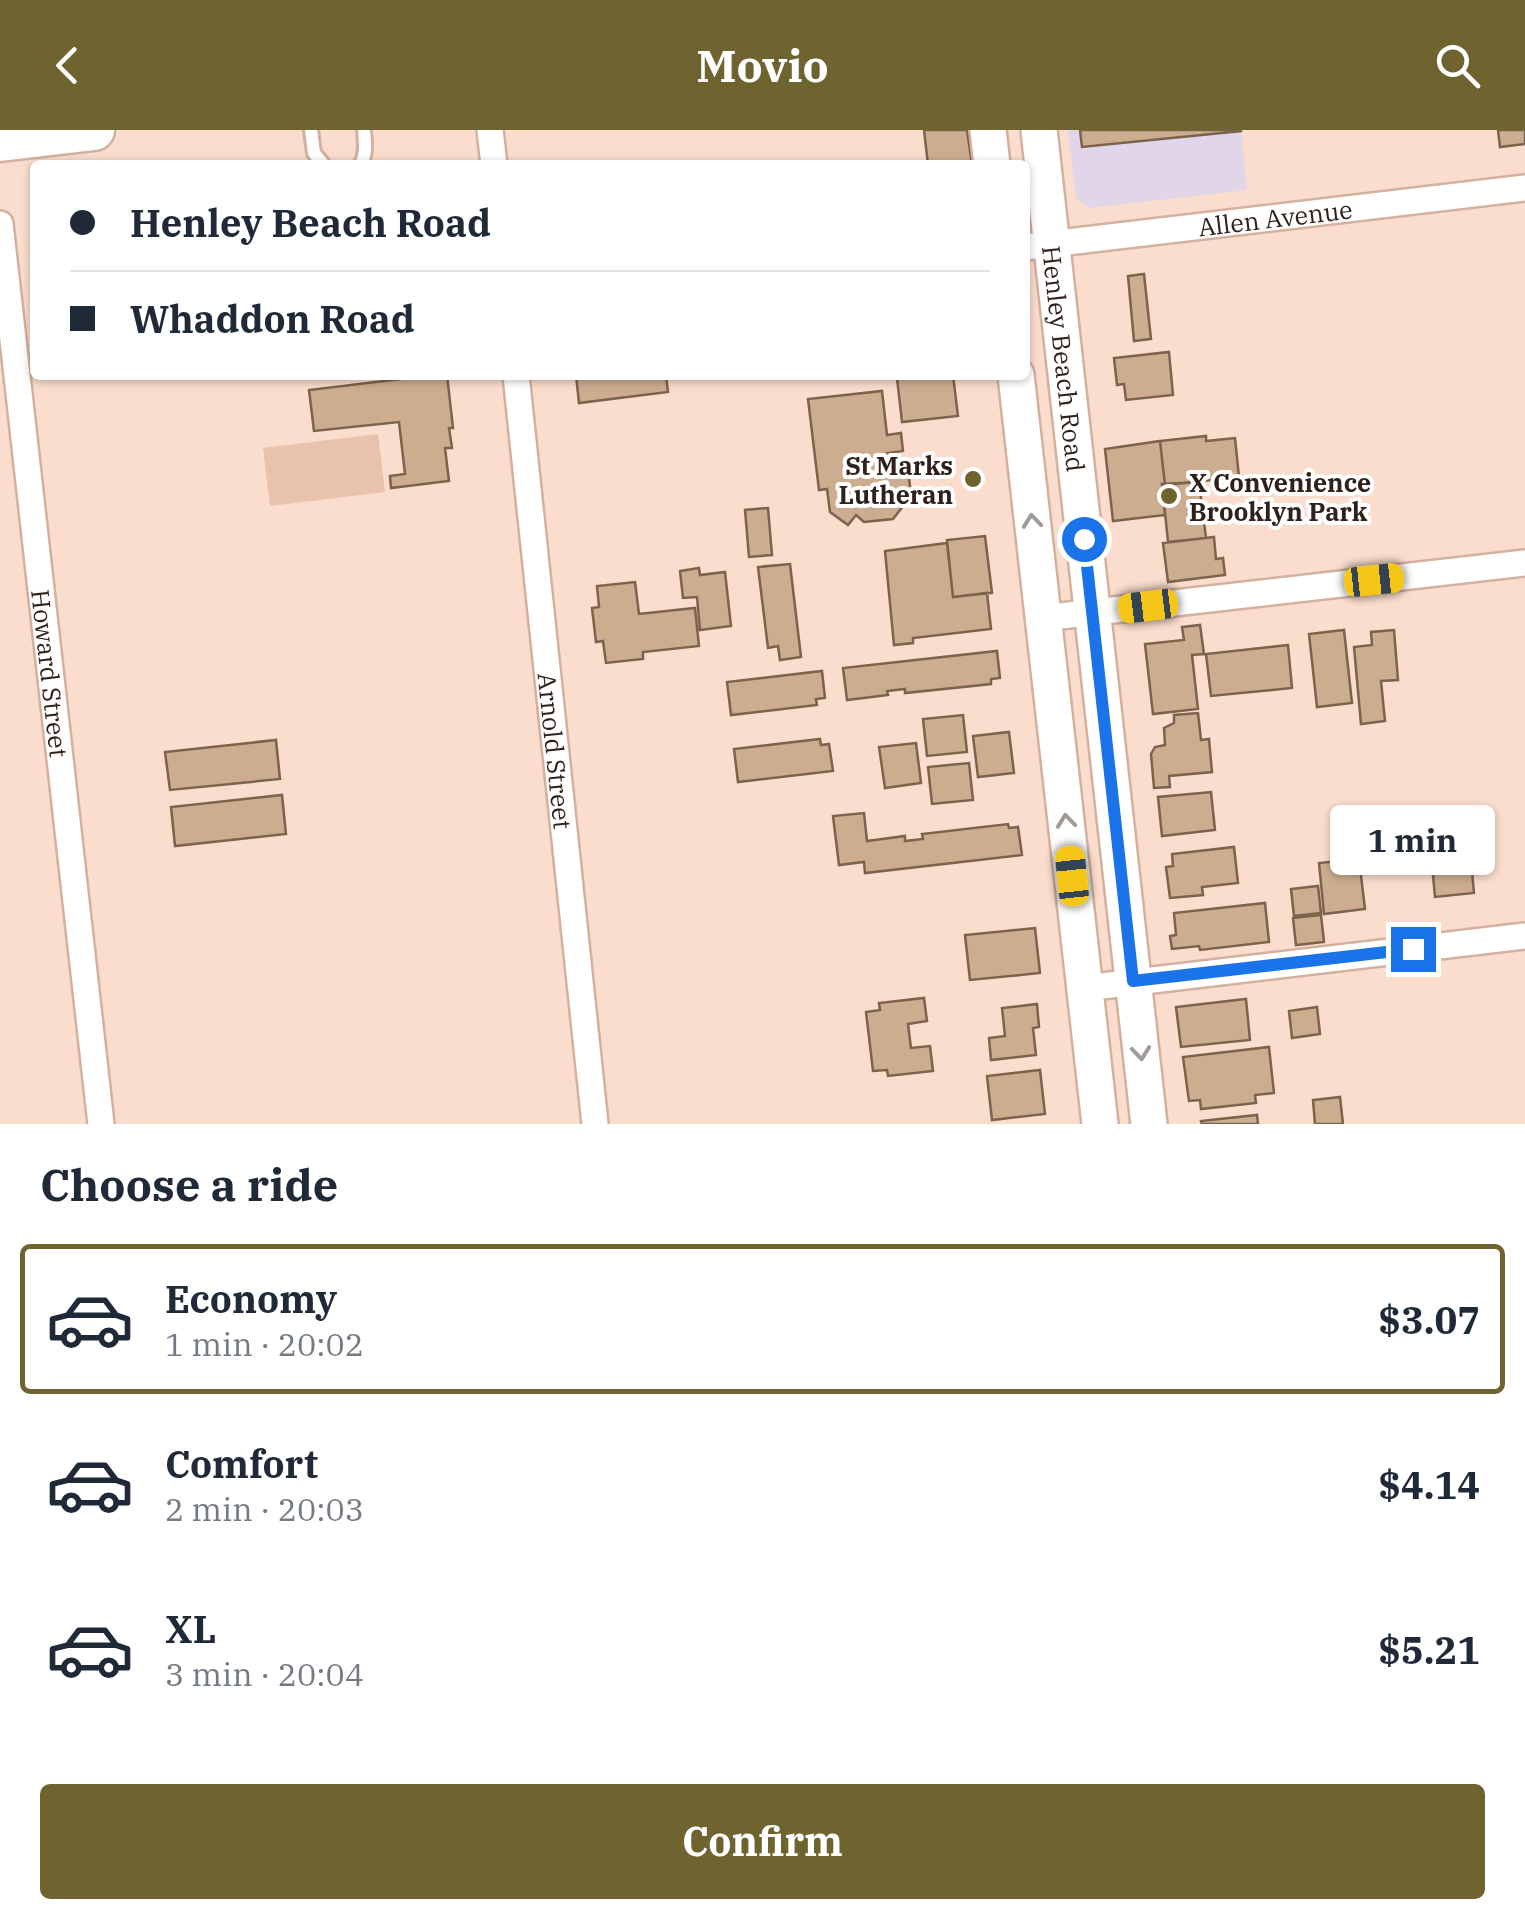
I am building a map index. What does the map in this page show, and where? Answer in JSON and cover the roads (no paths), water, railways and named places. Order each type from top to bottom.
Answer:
[{"type":"main road","points":[[0,141],[94,130]]},
{"type":"main road","points":[[988,130],[991,160]]},
{"type":"main road","name":"Henley Beach Road","points":[[1039,130],[1038,246],[1092,613],[1149,1124]]},
{"type":"main road","name":"Henley Beach Road","points":[[1017,380],[1100,1124]]},
{"type":"street","points":[[490,130],[493,160]]},
{"type":"street","name":"Allen Avenue","points":[[1038,246],[1525,188]]},
{"type":"street","name":"Howard Street","points":[[0,224],[101,1124]]},
{"type":"street","name":"Arnold Street","points":[[517,380],[595,1124]]},
{"type":"street","points":[[1043,618],[1525,562]]},
{"type":"street","points":[[1085,988],[1525,936]]},
{"type":"lane","points":[[312,130],[315,159]]},
{"type":"lane","points":[[363,160],[364,130]]},
{"type":"place","name":"St Marks Lutheran","points":[[973,479]]},
{"type":"place","name":"X Convenience Brooklyn Park","points":[[1169,496]]}]
